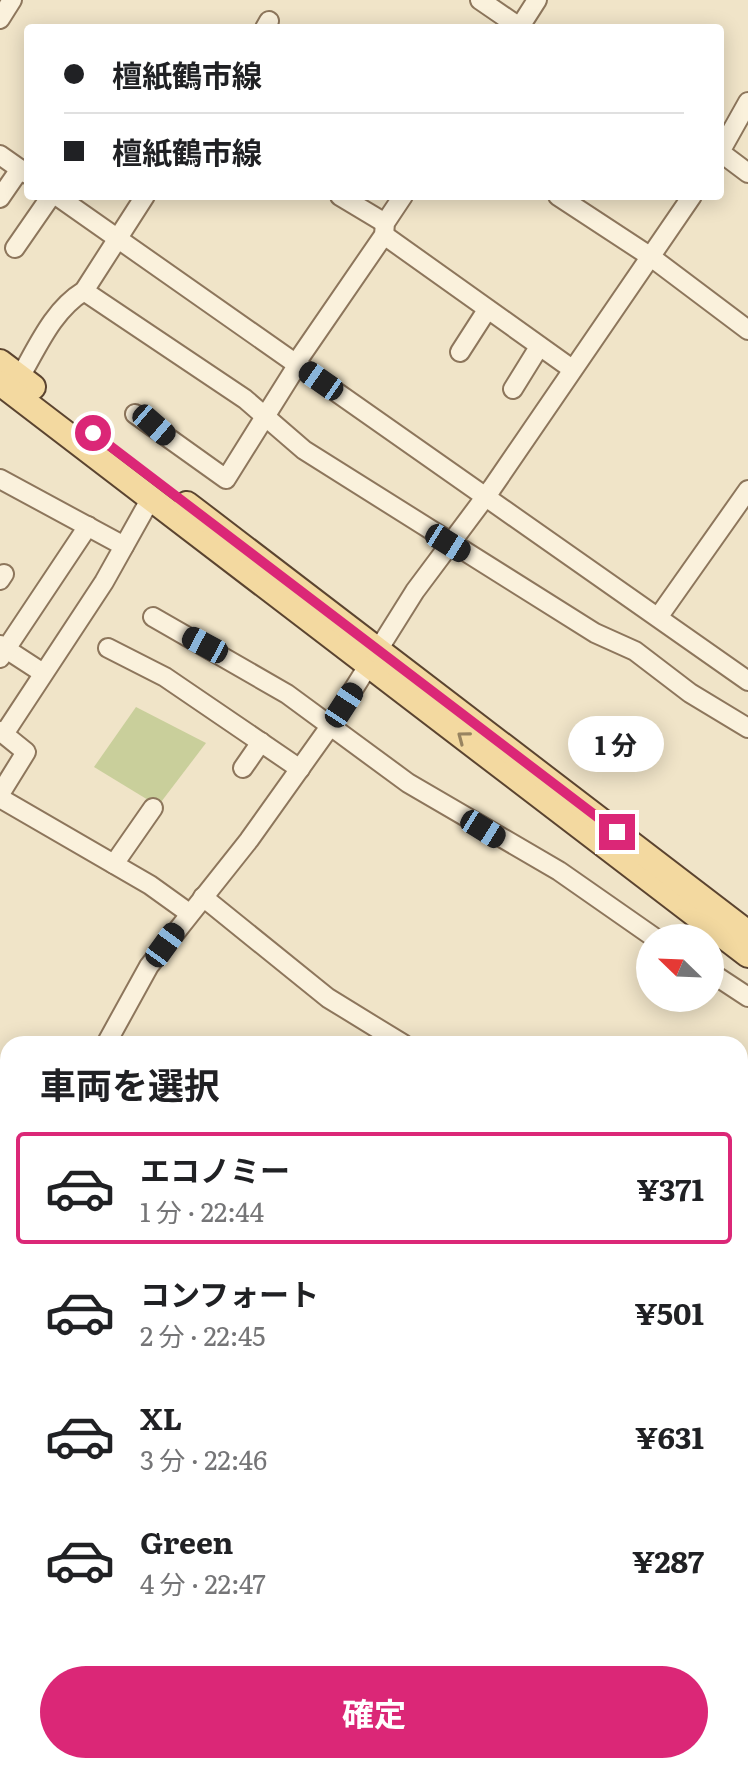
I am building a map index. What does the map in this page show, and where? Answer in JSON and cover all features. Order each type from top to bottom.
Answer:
[{"type":"main road","points":[[0,362],[10,380],[151,498],[746,928]]},
{"type":"main road","points":[[10,380],[373,657],[748,955]]},
{"type":"street","points":[[0,19],[12,0]]},
{"type":"street","points":[[480,0],[517,24]]},
{"type":"street","points":[[521,24],[537,0]]},
{"type":"street","points":[[724,145],[748,102]]},
{"type":"street","points":[[0,155],[24,172],[0,198]]},
{"type":"street","points":[[724,155],[748,173]]},
{"type":"street","points":[[15,248],[51,200]]},
{"type":"street","points":[[60,200],[118,237],[748,681]]},
{"type":"street","points":[[10,380],[53,319],[70,299],[84,291],[142,200]]},
{"type":"street","points":[[345,200],[487,310],[572,369]]},
{"type":"street","points":[[135,414],[226,479],[401,200]]},
{"type":"street","points":[[564,200],[651,257],[748,330]]},
{"type":"street","points":[[113,1036],[149,966],[300,769],[448,543],[482,496],[492,488],[689,200]]},
{"type":"street","points":[[84,291],[245,399],[264,419],[315,457],[595,633],[635,651],[690,693],[748,728]]},
{"type":"street","points":[[460,352],[487,310]]},
{"type":"street","points":[[513,389],[539,347]]},
{"type":"street","points":[[0,479],[124,546]]},
{"type":"street","points":[[659,616],[748,490]]},
{"type":"street","points":[[151,498],[124,546],[2,733],[26,752],[0,796],[189,913]]},
{"type":"street","points":[[43,673],[2,651],[88,526]]},
{"type":"street","points":[[153,617],[287,694],[408,783],[559,871],[636,925]]},
{"type":"street","points":[[108,648],[165,677],[300,769]]},
{"type":"street","points":[[243,768],[261,742]]},
{"type":"street","points":[[114,864],[153,808]]},
{"type":"street","points":[[203,897],[328,998],[390,1036]]},
{"type":"street","points":[[724,981],[748,997]]},
{"type":"green space","points":[[136,707],[206,743],[158,806],[94,767]]},
{"type":"route","points":[[93,433],[617,832]]}]
